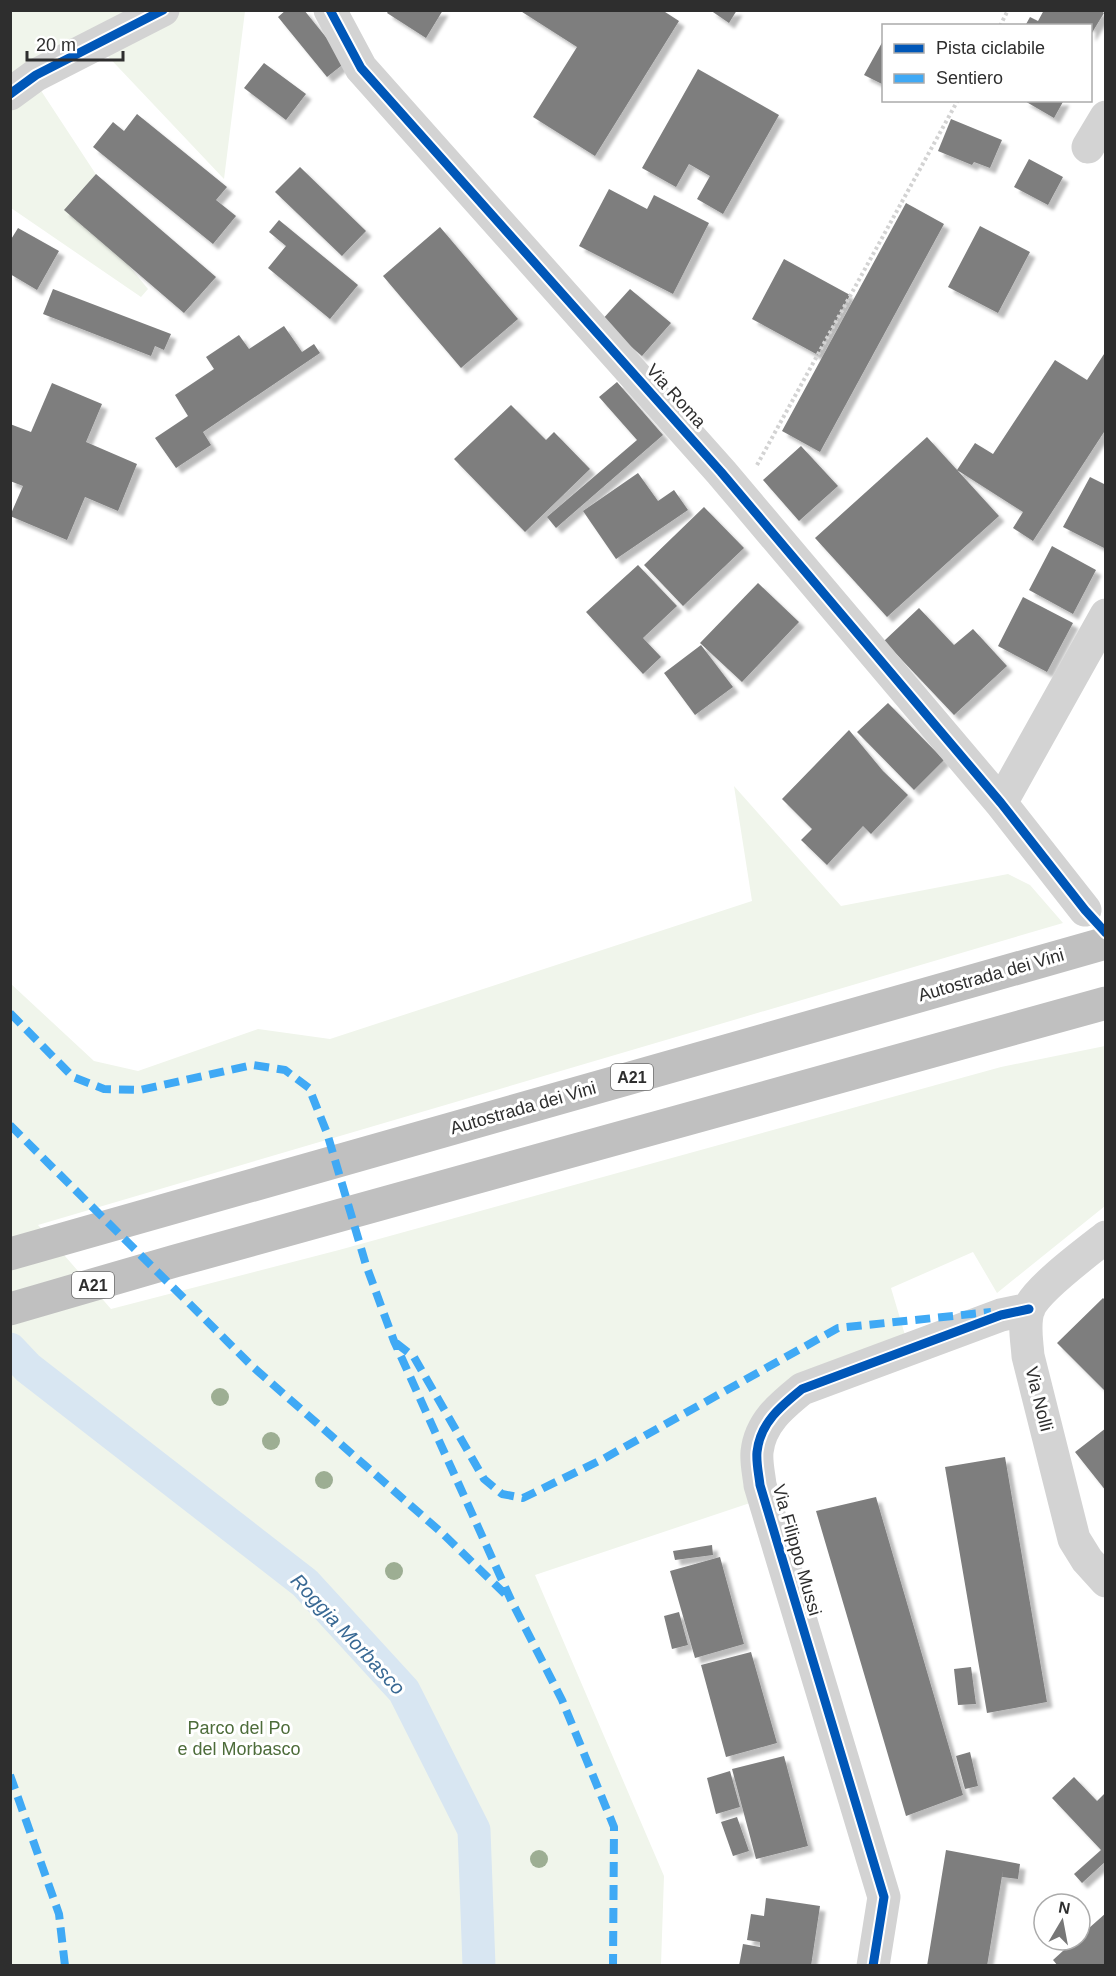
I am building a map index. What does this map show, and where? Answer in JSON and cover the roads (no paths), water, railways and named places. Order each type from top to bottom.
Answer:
[{"type":"highway","name":"Autostrada dei Vini","points":[[10,1254],[1106,943]]},
{"type":"highway","name":"A21","points":[[10,1309],[1106,1003]]},
{"type":"street","points":[[10,94],[36,75],[163,10]]},
{"type":"street","name":"Via Roma","points":[[330,10],[361,68],[721,472],[1001,803],[1085,910]]},
{"type":"street","points":[[1088,147],[1106,117]]},
{"type":"street","points":[[1001,803],[1106,615]]},
{"type":"street","points":[[1029,1309],[1041,1291],[1106,1237]]},
{"type":"street","name":"Via Nolli","points":[[1029,1309],[1026,1331],[1028,1356],[1074,1539],[1087,1560],[1106,1581]]},
{"type":"street","name":"Via Filippo Mussi","points":[[873,1965],[884,1897],[760,1485],[757,1453],[763,1430],[779,1407],[802,1389],[1001,1315],[1029,1309]]},
{"type":"waterway","name":"Roggia Morbasco","points":[[10,1349],[28,1368],[305,1583],[404,1691],[474,1830],[479,1966]]},
{"type":"park label","name":"Parco del Po e del Morbasco","points":[[239,1738]]}]
